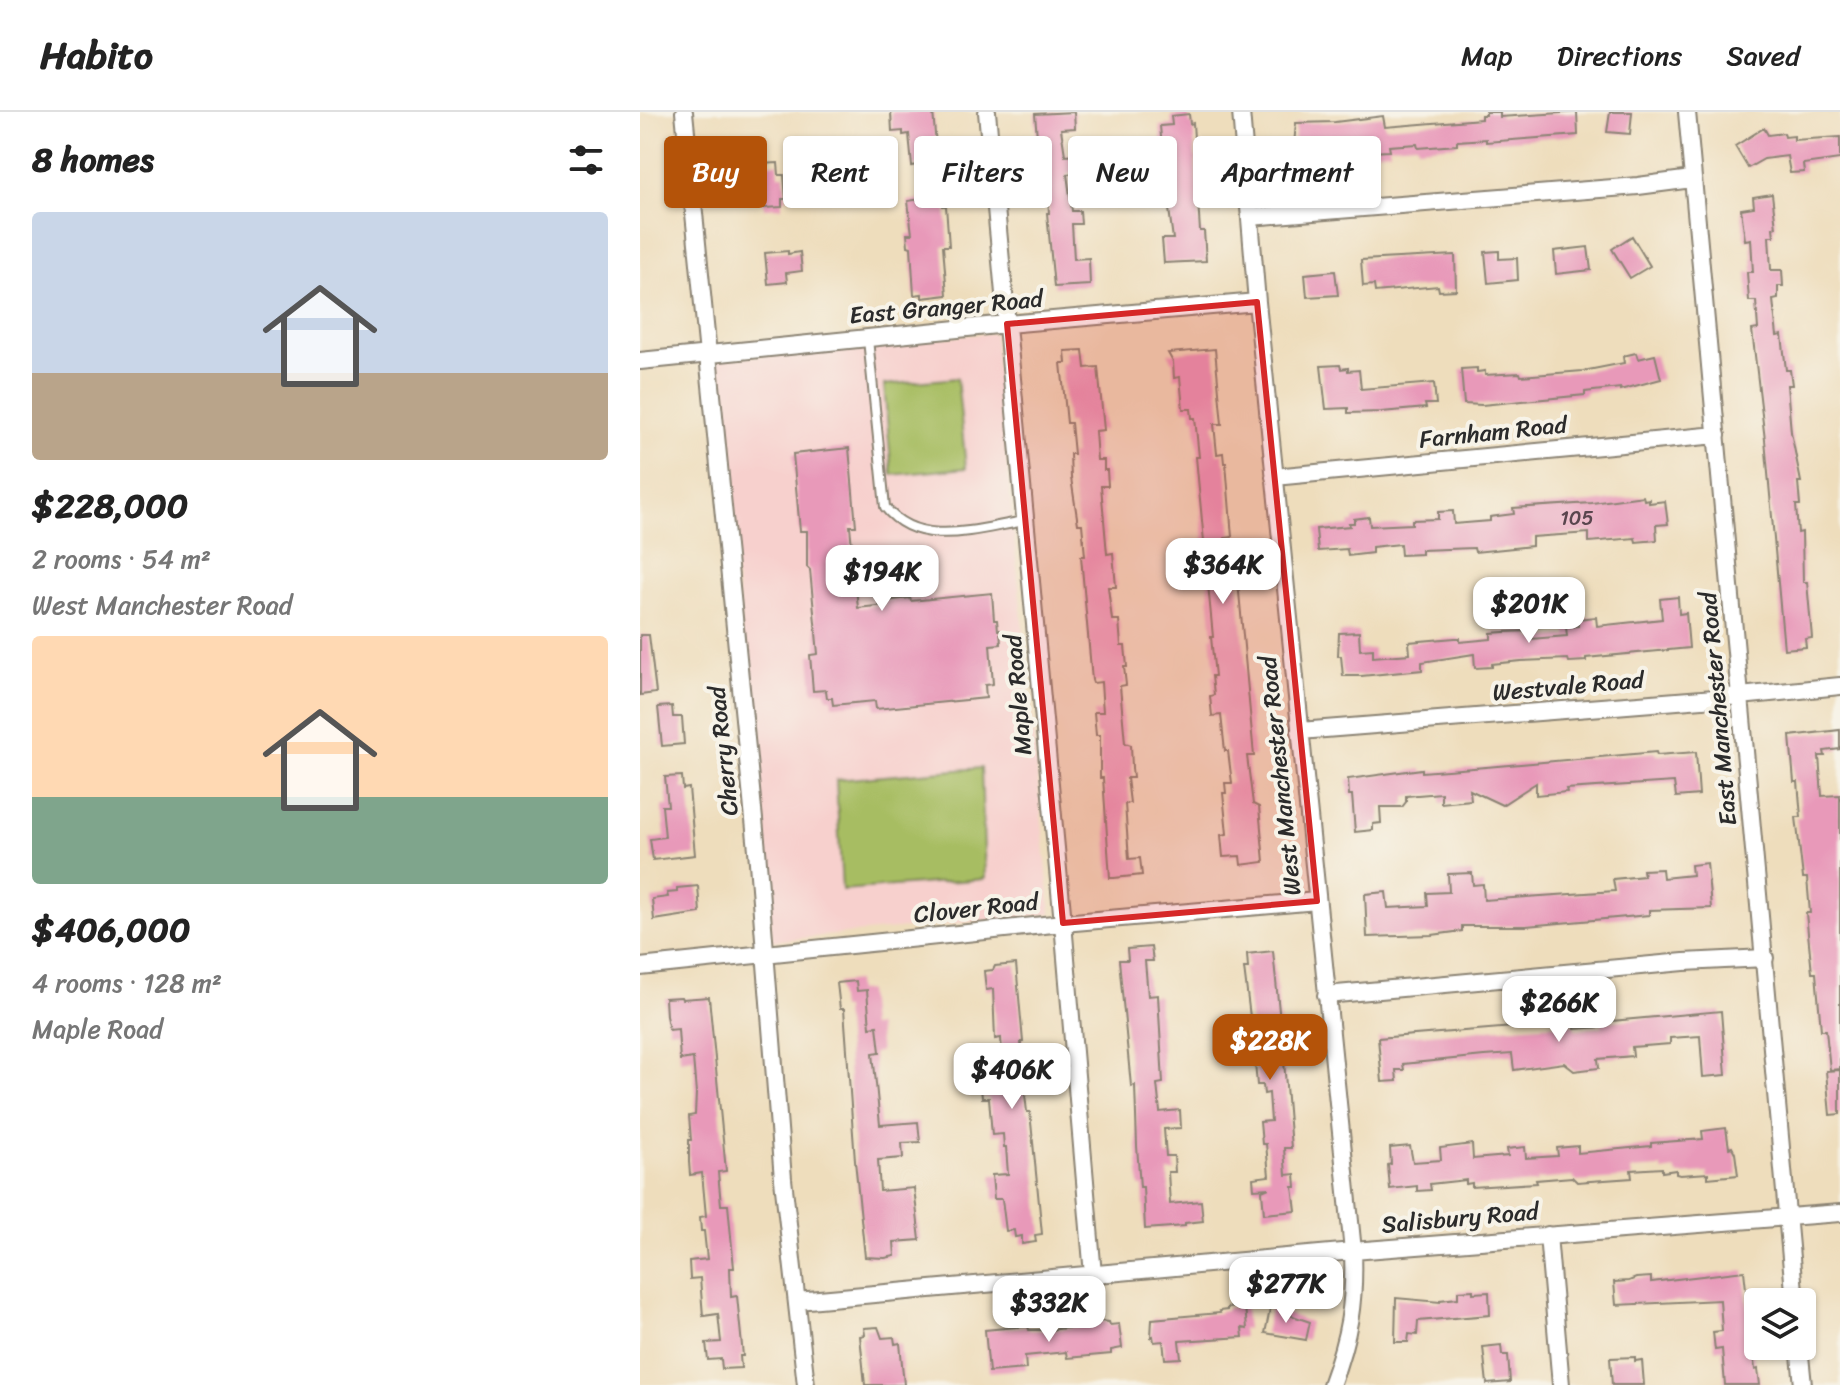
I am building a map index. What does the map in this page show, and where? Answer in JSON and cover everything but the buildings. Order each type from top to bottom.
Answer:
[{"type":"street","name":"Cherry Road","points":[[684,112],[766,955],[783,1179],[806,1385]]},
{"type":"street","name":"Maple Road","points":[[987,112],[1093,1275]]},
{"type":"street","name":"West Manchester Road","points":[[1241,112],[1274,477],[1353,1251],[1355,1292],[1349,1329],[1331,1385]]},
{"type":"street","name":"East Manchester Road","points":[[1687,112],[1794,1288]]},
{"type":"street","points":[[1250,217],[1692,179]]},
{"type":"street","name":"East Granger Road","points":[[640,361],[1257,302]]},
{"type":"street","name":"Farnham Road","points":[[1274,477],[1717,435]]},
{"type":"street","name":"Westvale Road","points":[[1300,731],[1840,686]]},
{"type":"street","name":"Clover Road","points":[[640,967],[1063,923],[1317,901]]},
{"type":"street","points":[[1326,995],[1684,962],[1765,958]]},
{"type":"street","name":"Salisbury Road","points":[[797,1301],[1353,1251],[1840,1213]]},
{"type":"street","points":[[1548,1235],[1561,1385]]},
{"type":"street","points":[[1800,1360],[1803,1385]]},
{"type":"lane","points":[[868,338],[885,507],[894,518],[919,531],[945,534],[1026,521]]},
{"type":"highlighted area","points":[[1257,302],[1317,901],[1063,923],[1007,324]]},
{"type":"shaded area","points":[[994,333],[1051,914],[772,941],[715,360]]},
{"type":"green space","points":[[957,378],[966,468],[892,475],[884,385]]},
{"type":"green space","points":[[981,768],[985,879],[842,890],[836,780]]}]
